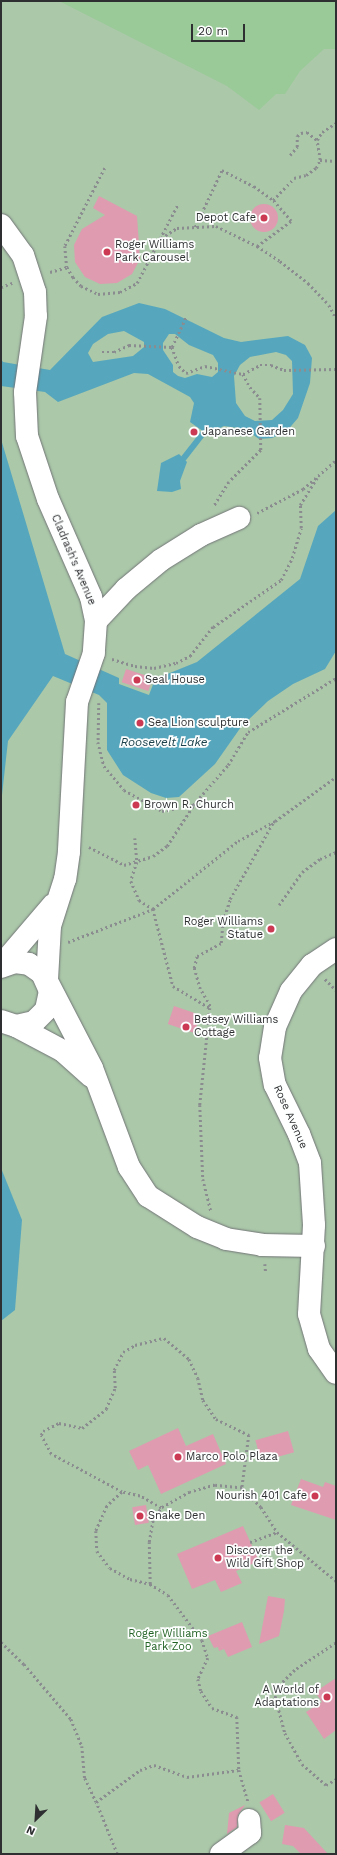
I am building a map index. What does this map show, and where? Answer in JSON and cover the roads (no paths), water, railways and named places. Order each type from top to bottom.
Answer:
[{"type":"street","name":"Cladrash's Avenue","points":[[1,225],[23,255],[35,292],[36,316],[25,392],[25,423],[31,449],[56,517],[91,597],[96,621],[98,660],[74,730],[70,837],[66,873],[55,903],[48,942],[48,981],[50,998],[42,1015],[34,1022],[7,1024]]},
{"type":"street","points":[[96,621],[126,589],[161,560],[201,535],[239,518]]},
{"type":"street","name":"Cladrash's Avenue","points":[[1,966],[55,903]]},
{"type":"street","name":"Rose Avenue","points":[[336,949],[312,965],[294,987],[281,1009],[271,1050],[275,1085],[300,1134],[310,1163],[314,1205],[314,1246],[309,1314],[319,1349],[336,1373]]},
{"type":"street","points":[[1,966],[15,962],[29,964],[48,981],[83,1049],[100,1088],[135,1179],[158,1204],[198,1227],[226,1238],[262,1245],[314,1246]]},
{"type":"street","points":[[7,1024],[63,1052],[82,1066],[100,1088]]},
{"type":"street","points":[[221,1854],[250,1833],[249,1820]]},
{"type":"water","name":"Japanese Garden","points":[[139,303],[165,309],[224,338],[241,342],[288,336],[305,345],[312,358],[310,383],[298,418],[286,432],[272,438],[259,439],[245,429],[224,426],[207,434],[190,422],[194,403],[190,397],[148,374],[134,373],[58,402],[45,392],[1,386],[1,359],[3,362],[50,370],[102,317]],"holes":[[[124,331],[144,342],[144,347],[133,356],[93,362],[88,353],[93,344],[108,334]],[[169,334],[175,334],[189,345],[213,355],[218,363],[218,372],[212,377],[197,374],[185,378],[178,376],[173,372],[173,365],[163,350],[163,343]],[[276,352],[286,355],[292,361],[293,394],[283,410],[272,420],[255,421],[245,416],[236,403],[234,376],[240,365],[250,357]]]},
{"type":"water","name":"Roosevelt Lake","points":[[1,439],[65,654],[119,678],[119,684],[149,695],[155,679],[197,662],[300,579],[318,526],[336,510],[336,651],[325,669],[293,684],[268,701],[241,727],[215,764],[179,797],[166,798],[151,793],[123,775],[107,750],[107,703],[99,695],[53,676],[8,741],[1,804]]},
{"type":"water","points":[[179,454],[187,462],[180,481],[181,489],[172,492],[157,491],[161,463]]},
{"type":"water","points":[[1,1168],[22,1220],[15,1310],[1,1321]]},
{"type":"waterway","points":[[184,458],[204,432]]},
{"type":"place","name":"Depot Cafe","points":[[264,218]]},
{"type":"place","name":"Roger Williams Park Carousel","points":[[107,252]]},
{"type":"place","name":"Japanese Garden","points":[[194,432]]},
{"type":"place","name":"Seal House","points":[[137,680]]},
{"type":"place","name":"Sea Lion sculpture","points":[[140,723]]},
{"type":"place","name":"Brown R. Church","points":[[136,805]]},
{"type":"place","name":"Roger Williams Statue","points":[[271,929]]},
{"type":"place","name":"Betsey Williams Cottage","points":[[186,1027]]},
{"type":"place","name":"Marco Polo Plaza","points":[[178,1457]]},
{"type":"place","name":"Nourish 401 Cafe","points":[[315,1496]]},
{"type":"place","name":"Snake Den","points":[[140,1516]]},
{"type":"place","name":"Discover the Wild Gift Shop","points":[[218,1558]]},
{"type":"place","name":"A World of Adaptations","points":[[327,1697]]},
{"type":"park label","name":"Roger Williams Park Zoo","points":[[168,1641]]}]
